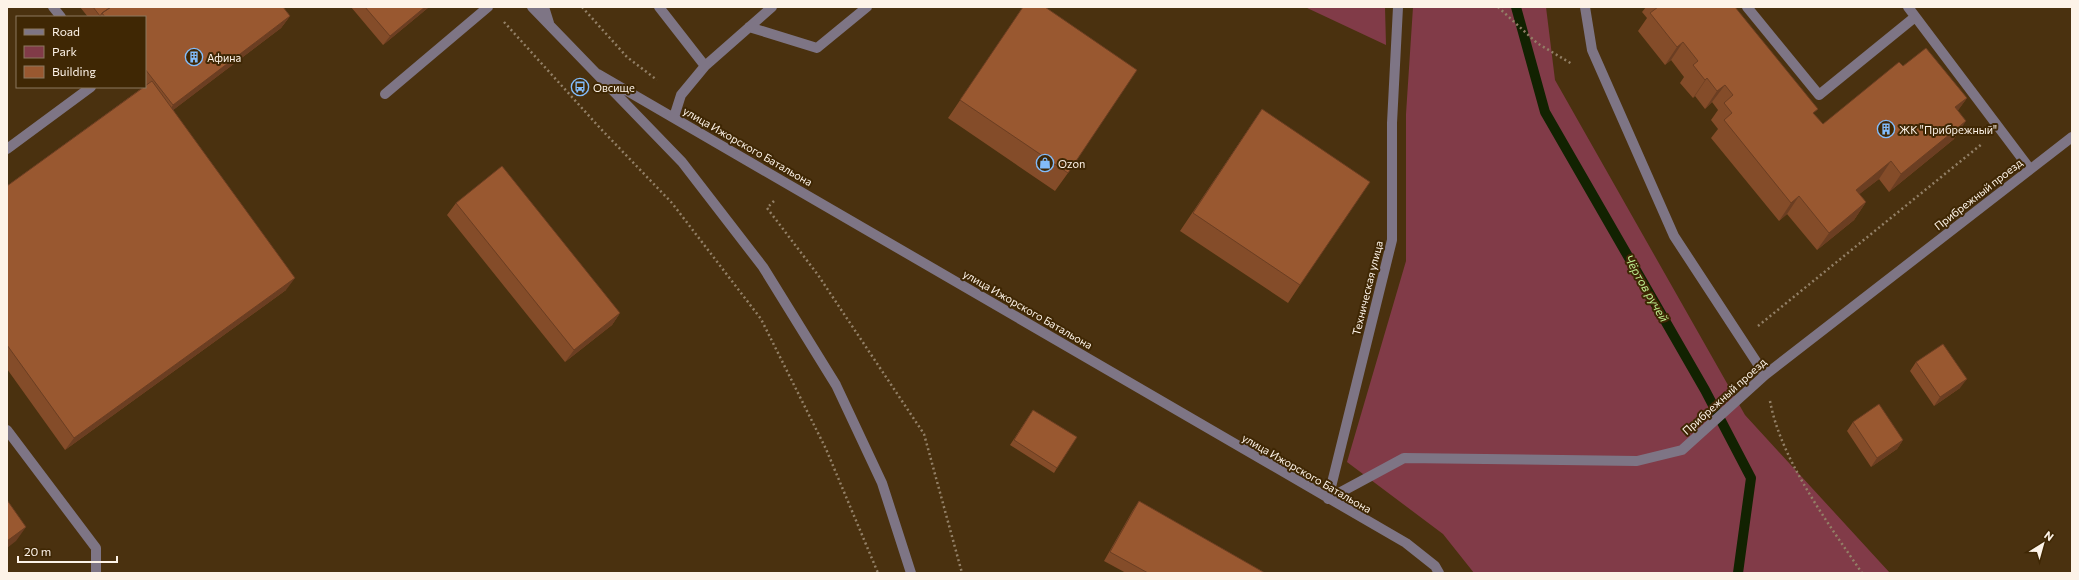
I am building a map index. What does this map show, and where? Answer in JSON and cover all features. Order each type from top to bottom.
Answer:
[{"type":"street","points":[[53,7],[60,16]]},
{"type":"street","points":[[385,94],[488,7]]},
{"type":"street","name":"улица Ижорского Батальона","points":[[532,7],[682,162],[763,267],[836,385],[882,483],[911,573]]},
{"type":"street","points":[[544,7],[549,23]]},
{"type":"street","points":[[659,7],[705,66]]},
{"type":"street","points":[[674,118],[681,95],[705,66],[772,7]]},
{"type":"street","points":[[749,28],[817,48],[867,7]]},
{"type":"street","name":"Техническая улица","points":[[1328,499],[1392,240],[1392,123],[1398,7]]},
{"type":"street","points":[[1585,7],[1592,50],[1674,236],[1765,375]]},
{"type":"street","points":[[1747,7],[1819,95],[1916,17]]},
{"type":"street","points":[[1908,7],[2030,169]]},
{"type":"street","name":"улица Ижорского Батальона","points":[[598,74],[792,185],[1328,499],[1406,543],[1435,566],[1439,573]]},
{"type":"street","points":[[7,150],[89,88]]},
{"type":"street","name":"Прибрежный проезд","points":[[1328,499],[1404,458],[1637,461],[1682,450],[1765,375],[2072,137]]},
{"type":"street","points":[[7,430],[96,548],[96,573]]},
{"type":"path","points":[[582,7],[627,57],[681,95]]},
{"type":"path","points":[[501,18],[600,128],[672,203],[761,319],[826,449],[878,573]]},
{"type":"path","points":[[1742,339],[2000,129]]},
{"type":"path","points":[[792,185],[767,208],[818,275],[924,434],[962,573]]},
{"type":"path","points":[[1765,375],[1774,423],[1810,496],[1862,573]]},
{"type":"green space","points":[[1305,7],[1385,7],[1386,45]]},
{"type":"green space","points":[[1413,7],[1546,7],[1555,80],[1745,415],[1890,573],[1474,573],[1443,534],[1347,462],[1406,261],[1406,114]]},
{"type":"building","points":[[93,7],[111,7],[100,16]]},
{"type":"building","name":"Афина","points":[[111,7],[283,7],[290,16],[173,105],[146,70],[146,16],[104,16],[102,13]]},
{"type":"building","points":[[365,7],[425,7],[390,36]]},
{"type":"building","points":[[1023,7],[1045,7],[1137,70],[1068,173],[960,100]]},
{"type":"building","name":"ЖК \"Прибрежный\"","points":[[1658,7],[1735,7],[1818,109],[1813,113],[1823,124],[1899,62],[1903,66],[1926,48],[1967,98],[1955,107],[1966,121],[1901,174],[1891,161],[1856,190],[1866,202],[1829,233],[1799,196],[1791,203],[1724,120],[1732,113],[1724,103],[1733,95],[1725,85],[1717,91],[1707,78],[1705,80],[1693,65],[1698,61],[1683,42],[1677,47],[1650,13]]},
{"type":"building","points":[[152,81],[295,278],[74,438],[7,345],[7,186],[143,88],[146,88],[146,85]]},
{"type":"building","points":[[1262,109],[1370,182],[1300,285],[1193,213]]},
{"type":"building","points":[[502,166],[620,313],[574,350],[456,203]]},
{"type":"building","points":[[1943,344],[1967,379],[1940,397],[1916,362]]},
{"type":"building","points":[[1879,404],[1903,440],[1877,458],[1853,422]]},
{"type":"building","points":[[1033,410],[1077,437],[1057,468],[1014,440]]},
{"type":"building","points":[[7,500],[26,527],[7,541]]},
{"type":"building","points":[[1139,501],[1265,573],[1148,573],[1110,552]]},
{"type":"waterway","name":"Чёртов ручей","points":[[1516,7],[1545,112],[1705,390],[1751,478],[1738,573]]},
{"type":"place","name":"Афина","points":[[194,57]]},
{"type":"place","name":"Овсище","points":[[580,87]]},
{"type":"place","name":"ЖК \"Прибрежный\"","points":[[1886,129]]},
{"type":"place","name":"Ozon","points":[[1045,163]]}]
